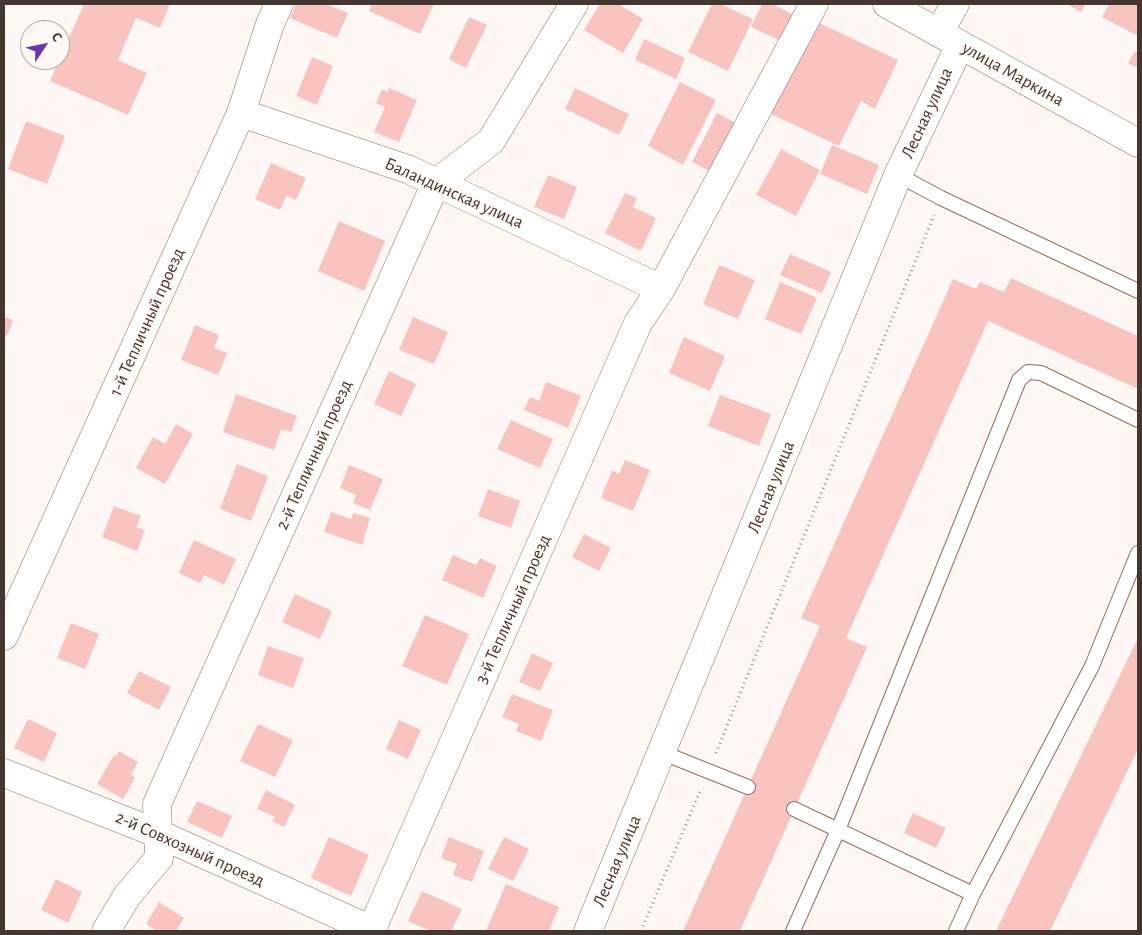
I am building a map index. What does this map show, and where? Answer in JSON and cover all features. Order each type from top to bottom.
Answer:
[{"type":"street","name":"1-й Тепличный проезд","points":[[4,636],[242,113],[270,24],[280,4]]},
{"type":"street","name":"2-й Тепличный проезд","points":[[106,931],[127,896],[159,858],[157,804],[436,183],[491,141],[574,4]]},
{"type":"street","name":"3-й Тепличный проезд","points":[[372,931],[638,322],[661,290],[814,4]]},
{"type":"street","name":"улица Маркина","points":[[887,4],[1138,143]]},
{"type":"street","name":"Лесная улица","points":[[588,931],[663,753],[898,175],[949,39],[955,4]]},
{"type":"street","name":"Баландинская улица","points":[[242,113],[410,170],[661,290]]},
{"type":"street","name":"2-й Совхозный проезд","points":[[4,773],[159,834],[372,931]]},
{"type":"lane","points":[[898,175],[941,198],[1138,291]]},
{"type":"lane","points":[[793,931],[838,830],[1018,380],[1028,372],[1041,373],[1138,420]]},
{"type":"lane","points":[[956,931],[973,894],[1092,666],[1138,553]]},
{"type":"lane","points":[[663,753],[708,773],[748,787]]},
{"type":"lane","points":[[794,809],[973,894]]},
{"type":"path","points":[[641,931],[708,773],[941,198]]},
{"type":"building","points":[[84,4],[170,4],[160,28],[136,18],[118,60],[147,73],[128,115],[50,81],[55,70],[70,70],[70,36]]},
{"type":"building","points":[[296,4],[326,4],[348,13],[337,38],[290,18]]},
{"type":"building","points":[[372,4],[434,4],[420,34],[369,11]]},
{"type":"building","points":[[600,4],[618,4],[643,19],[623,53],[584,30]]},
{"type":"building","points":[[712,4],[720,4],[753,19],[728,71],[688,52]]},
{"type":"building","points":[[762,4],[772,4],[798,17],[785,43],[751,27]]},
{"type":"building","points":[[1067,4],[1086,4],[1081,12]]},
{"type":"building","points":[[1109,4],[1138,4],[1138,36],[1102,17]]},
{"type":"building","points":[[469,17],[487,25],[466,68],[449,59]]},
{"type":"building","points":[[815,21],[898,60],[875,109],[861,101],[839,146],[771,114]]},
{"type":"building","points":[[644,39],[685,58],[676,79],[635,60]]},
{"type":"building","points":[[1135,51],[1138,53],[1138,68],[1128,63]]},
{"type":"building","points":[[312,57],[333,66],[317,105],[296,96]]},
{"type":"building","points":[[680,82],[716,100],[683,165],[648,146]]},
{"type":"building","points":[[389,88],[417,100],[399,142],[374,132],[385,107],[376,103],[382,89],[388,92]]},
{"type":"building","points":[[575,88],[629,114],[619,135],[565,109]]},
{"type":"building","points":[[717,113],[743,127],[718,175],[692,162]]},
{"type":"building","points":[[26,121],[65,136],[47,184],[8,169]]},
{"type":"building","points":[[832,145],[879,165],[867,194],[820,174]]},
{"type":"building","points":[[781,149],[820,170],[796,216],[756,195]]},
{"type":"building","points":[[271,163],[306,178],[296,200],[286,196],[280,210],[255,199]]},
{"type":"building","points":[[548,175],[577,187],[564,219],[534,207]]},
{"type":"building","points":[[625,193],[637,198],[633,207],[656,218],[641,251],[605,233]]},
{"type":"building","points":[[339,221],[385,241],[364,291],[318,271]]},
{"type":"building","points":[[790,254],[831,272],[822,293],[780,275]]},
{"type":"building","points":[[719,265],[755,280],[738,319],[703,304]]},
{"type":"building","points":[[1011,278],[1138,336],[1138,389],[988,321],[846,638],[867,647],[740,931],[683,931],[820,626],[801,618],[953,279],[976,289],[980,282],[1004,292]]},
{"type":"building","points":[[780,282],[817,298],[801,334],[765,319]]},
{"type":"building","points":[[4,317],[13,320],[7,336],[4,335]]},
{"type":"building","points":[[413,317],[448,332],[434,364],[399,350]]},
{"type":"building","points":[[195,325],[219,335],[214,348],[227,353],[218,375],[181,360]]},
{"type":"building","points":[[684,337],[725,356],[710,391],[669,373]]},
{"type":"building","points":[[389,371],[416,384],[401,416],[374,404]]},
{"type":"building","points":[[546,382],[581,396],[568,428],[524,410],[530,397],[539,401]]},
{"type":"building","points":[[236,394],[297,416],[291,432],[281,429],[274,450],[223,432]]},
{"type":"building","points":[[720,395],[771,414],[759,446],[708,426]]},
{"type":"building","points":[[511,420],[553,439],[540,468],[497,449]]},
{"type":"building","points":[[176,424],[193,434],[165,484],[136,468],[153,437],[165,444]]},
{"type":"building","points":[[625,460],[650,470],[633,511],[601,498],[612,470],[619,474]]},
{"type":"building","points":[[237,464],[268,476],[251,521],[220,509]]},
{"type":"building","points":[[349,465],[383,479],[370,510],[353,503],[356,495],[340,488]]},
{"type":"building","points":[[488,489],[520,501],[511,528],[478,516]]},
{"type":"building","points":[[114,506],[141,516],[136,527],[145,530],[137,551],[102,537]]},
{"type":"building","points":[[331,512],[351,519],[353,513],[370,518],[362,545],[324,532]]},
{"type":"building","points":[[584,534],[611,548],[599,571],[572,557]]},
{"type":"building","points":[[194,540],[236,559],[224,585],[204,575],[200,583],[179,573]]},
{"type":"building","points":[[453,555],[476,565],[480,558],[497,566],[483,598],[442,580]]},
{"type":"building","points":[[295,594],[332,611],[320,639],[282,622]]},
{"type":"building","points":[[425,615],[469,634],[447,685],[402,666]]},
{"type":"building","points":[[71,623],[99,634],[85,669],[57,658]]},
{"type":"building","points":[[1138,638],[1138,749],[1050,931],[996,931]]},
{"type":"building","points":[[268,646],[304,658],[293,688],[258,675]]},
{"type":"building","points":[[532,653],[553,663],[540,691],[519,682]]},
{"type":"building","points":[[139,671],[171,687],[159,710],[127,693]]},
{"type":"building","points":[[512,694],[553,710],[541,741],[516,731],[519,724],[502,717]]},
{"type":"building","points":[[28,719],[57,733],[44,762],[14,748]]},
{"type":"building","points":[[399,720],[421,730],[408,759],[386,749]]},
{"type":"building","points":[[258,724],[293,740],[275,777],[240,761]]},
{"type":"building","points":[[119,751],[138,762],[131,775],[135,778],[123,799],[97,784],[114,755],[116,756]]},
{"type":"building","points":[[266,790],[295,805],[284,827],[272,821],[275,817],[257,809]]},
{"type":"building","points":[[197,801],[232,816],[222,838],[187,822]]},
{"type":"building","points":[[913,813],[946,828],[936,848],[904,833]]},
{"type":"building","points":[[329,837],[369,855],[351,896],[311,878]]},
{"type":"building","points":[[449,837],[484,851],[472,882],[453,875],[457,864],[441,858]]},
{"type":"building","points":[[504,837],[529,849],[513,881],[488,869]]},
{"type":"building","points":[[56,879],[82,892],[68,923],[41,910]]},
{"type":"building","points":[[506,884],[559,907],[549,931],[486,931]]},
{"type":"building","points":[[422,891],[462,909],[451,931],[430,931],[408,921]]},
{"type":"building","points":[[159,902],[184,918],[176,931],[157,931],[146,924]]}]
